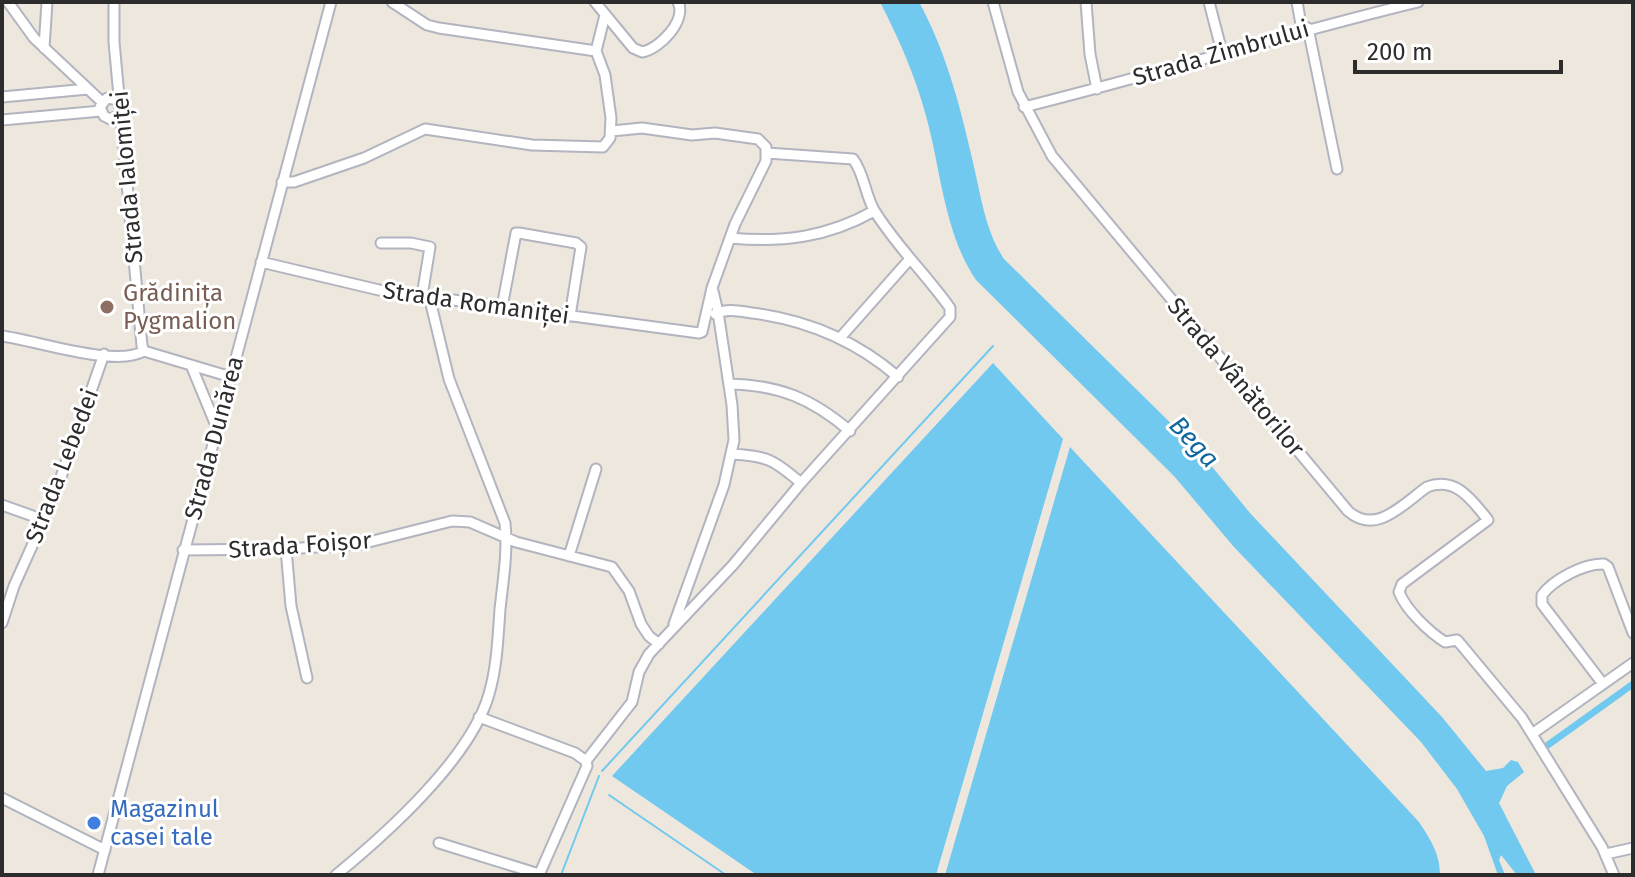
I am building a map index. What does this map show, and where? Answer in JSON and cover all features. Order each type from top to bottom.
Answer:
[{"type":"street","points":[[8,2],[21,23],[88,89],[110,119],[120,115]]},
{"type":"street","points":[[44,48],[47,2]]},
{"type":"street","name":"Strada Ialomiței","points":[[114,2],[120,115],[144,351]]},
{"type":"street","name":"Strada Dunărea","points":[[98,875],[331,2]]},
{"type":"street","points":[[392,2],[427,25],[439,28],[596,51]]},
{"type":"street","points":[[600,9],[633,48],[647,51],[653,49],[680,18],[678,2]]},
{"type":"street","name":"Strada Vânătorilor","points":[[993,2],[1012,77],[1045,146],[1070,181],[1348,511],[1361,521],[1375,521],[1436,484],[1449,484],[1458,488],[1488,520],[1400,587],[1402,600],[1437,637],[1445,642],[1457,640],[1506,695],[1532,734]]},
{"type":"street","points":[[1086,2],[1090,54],[1097,89]]},
{"type":"street","points":[[1209,2],[1222,52]]},
{"type":"street","points":[[1297,2],[1337,169]]},
{"type":"street","name":"Strada Zimbrului","points":[[1024,107],[1305,29],[1418,2]]},
{"type":"street","points":[[282,182],[294,182],[364,158],[425,129],[511,143],[598,149],[607,144],[612,131],[609,97],[596,51],[600,9]]},
{"type":"street","points":[[2,97],[88,89]]},
{"type":"street","points":[[102,107],[107,98],[119,100]]},
{"type":"street","points":[[2,120],[102,107]]},
{"type":"street","points":[[612,131],[651,129],[692,135],[703,133],[758,139],[766,147],[767,153],[712,288],[702,332],[696,334]]},
{"type":"street","points":[[439,843],[539,875],[587,766],[586,761],[632,702],[639,672],[659,644],[948,322],[951,313],[946,303],[909,260],[874,211],[853,159],[767,153]]},
{"type":"street","points":[[730,238],[795,240],[854,223],[874,211]]},
{"type":"street","points":[[502,307],[516,233],[519,233],[576,243],[581,247],[570,316]]},
{"type":"street","points":[[336,875],[394,825],[424,793],[479,717],[490,694],[495,668],[506,537],[503,518],[449,379],[426,296],[430,247],[411,243],[381,243]]},
{"type":"street","points":[[840,338],[909,260]]},
{"type":"street","name":"Strada Romaniței","points":[[261,262],[379,290],[722,339]]},
{"type":"street","points":[[672,628],[724,485],[734,440],[729,384],[712,288]]},
{"type":"street","points":[[705,322],[718,312],[728,310],[783,317],[840,338],[866,352],[898,377]]},
{"type":"street","points":[[2,336],[69,351],[134,356],[144,351],[231,377]]},
{"type":"street","name":"Strada Lebedei","points":[[2,623],[14,586],[44,520],[104,354]]},
{"type":"street","points":[[191,365],[217,428]]},
{"type":"street","points":[[729,384],[757,384],[805,398],[850,431]]},
{"type":"street","points":[[732,454],[760,455],[778,464],[801,483]]},
{"type":"street","points":[[569,556],[596,469]]},
{"type":"street","points":[[2,505],[44,520]]},
{"type":"street","name":"Strada Foișor","points":[[183,550],[286,549],[361,544],[457,521],[474,523],[506,537],[612,567],[629,591],[641,624],[659,644]]},
{"type":"street","points":[[286,549],[291,606],[307,678]]},
{"type":"street","points":[[1603,684],[1542,604],[1542,595],[1552,585],[1588,566],[1604,564],[1608,567],[1633,633]]},
{"type":"street","points":[[1614,875],[1606,854],[1532,734],[1633,663]]},
{"type":"street","points":[[479,717],[575,753],[586,761]]},
{"type":"street","points":[[2,798],[105,850]]},
{"type":"street","points":[[1606,854],[1633,848]]},
{"type":"water","points":[[880,2],[919,2],[928,20],[956,95],[987,222],[1004,259],[1200,452],[1250,513],[1442,717],[1486,771],[1503,768],[1511,760],[1518,762],[1524,772],[1507,786],[1499,803],[1536,875],[1517,875],[1501,855],[1499,860],[1505,875],[1498,875],[1484,836],[1457,789],[1421,742],[1234,547],[1174,476],[976,280],[965,262],[950,221],[917,86]]},
{"type":"water","points":[[993,363],[1063,439],[936,875],[757,875],[612,776]]},
{"type":"water","points":[[1070,447],[1419,822],[1436,853],[1440,875],[945,875]]},
{"type":"waterway","points":[[602,771],[993,346]]},
{"type":"waterway","points":[[1548,745],[1633,684]]},
{"type":"waterway","points":[[561,875],[599,776]]},
{"type":"waterway","points":[[609,795],[726,875]]},
{"type":"place","name":"Grădinița Pygmalion","points":[[107,307]]},
{"type":"place","name":"Magazinul casei tale","points":[[94,823]]},
{"type":"water label","name":"Bega","points":[[1194,442]]}]
